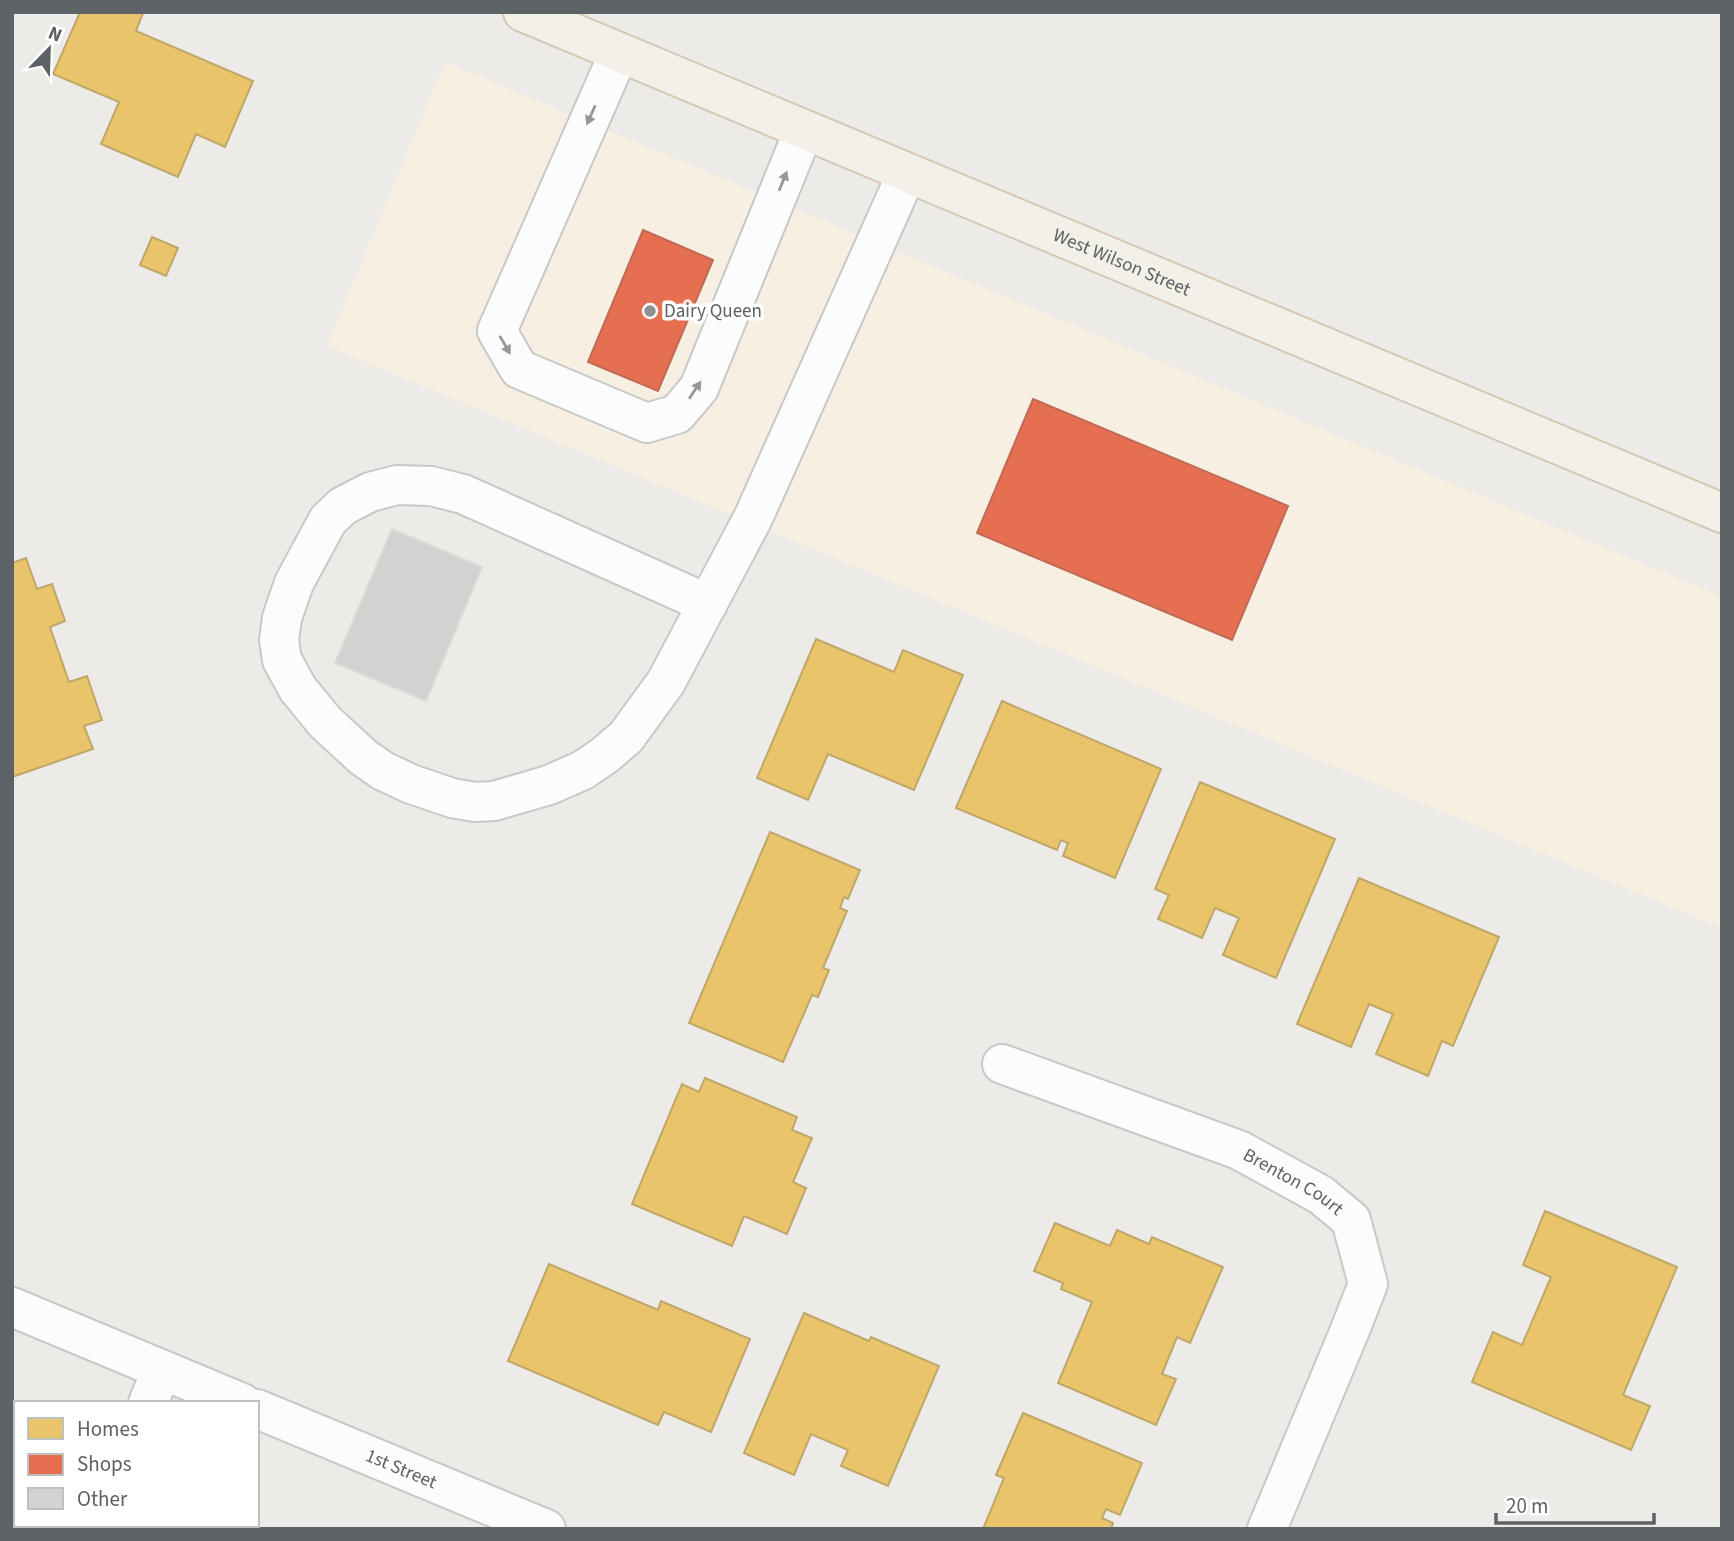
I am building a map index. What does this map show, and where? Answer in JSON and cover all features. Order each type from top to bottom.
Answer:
[{"type":"main road","name":"West Wilson Street","points":[[523,12],[1722,513]]},
{"type":"street","points":[[619,53],[497,331],[519,369],[647,423],[677,414],[699,388],[804,130]]},
{"type":"street","points":[[708,604],[463,494],[431,486],[397,485],[370,492],[343,506],[328,520],[294,583],[282,618],[279,640],[282,660],[298,689],[325,722],[363,757],[411,785],[452,798],[475,802],[494,801],[549,785],[583,770],[605,755],[626,737],[666,682],[708,604],[753,518],[907,173]]},
{"type":"street","name":"Brenton Court","points":[[1002,1064],[1239,1150],[1321,1195],[1351,1220],[1368,1284],[1268,1529]]},
{"type":"street","points":[[12,1307],[155,1386],[232,1401]]},
{"type":"street","name":"1st Street","points":[[259,1410],[545,1529]]},
{"type":"shaded area","points":[[445,62],[1722,597],[1722,928],[327,346]]},
{"type":"building: Homes","points":[[80,12],[142,12],[136,31],[253,81],[225,147],[196,134],[178,177],[101,144],[119,102],[53,74]]},
{"type":"building: Homes","points":[[152,237],[178,248],[166,276],[140,265]]},
{"type":"building: Homes","points":[[26,558],[37,589],[52,584],[65,621],[50,627],[69,682],[87,676],[102,720],[84,726],[93,749],[12,777],[12,563]]},
{"type":"building: Homes","points":[[816,639],[894,672],[903,650],[963,675],[914,790],[828,754],[808,800],[757,778]]},
{"type":"building: Homes","points":[[1002,701],[1161,769],[1115,878],[1063,856],[1068,843],[1061,840],[1057,850],[956,808]]},
{"type":"building: Homes","points":[[1200,782],[1335,839],[1276,978],[1223,955],[1239,918],[1215,908],[1202,938],[1158,919],[1169,895],[1155,889]]},
{"type":"building: Homes","points":[[770,832],[860,870],[848,899],[844,897],[840,908],[847,911],[823,968],[829,970],[818,997],[812,995],[783,1062],[689,1023]]},
{"type":"building: Homes","points":[[1359,878],[1499,937],[1453,1046],[1442,1041],[1428,1076],[1376,1054],[1393,1014],[1369,1004],[1351,1047],[1297,1024]]},
{"type":"building: Homes","points":[[705,1078],[797,1117],[792,1130],[812,1138],[793,1182],[806,1188],[787,1234],[744,1216],[732,1246],[632,1204],[682,1084],[699,1092]]},
{"type":"building: Homes","points":[[1545,1211],[1677,1267],[1623,1395],[1650,1406],[1631,1450],[1472,1382],[1493,1332],[1522,1345],[1551,1277],[1523,1265]]},
{"type":"building: Homes","points":[[1055,1223],[1110,1246],[1117,1230],[1149,1244],[1152,1237],[1223,1267],[1190,1343],[1177,1337],[1162,1374],[1176,1379],[1156,1425],[1058,1383],[1092,1302],[1061,1289],[1063,1283],[1034,1271]]},
{"type":"building: Homes","points":[[549,1264],[658,1310],[661,1301],[750,1339],[711,1432],[664,1412],[658,1425],[508,1361]]},
{"type":"building: Homes","points":[[804,1313],[869,1341],[871,1337],[939,1366],[888,1486],[841,1466],[848,1450],[811,1434],[794,1475],[744,1453]]},
{"type":"building: Homes","points":[[1023,1413],[1142,1463],[1120,1515],[1106,1509],[1102,1518],[1113,1523],[1111,1529],[983,1529],[1004,1478],[996,1475]]},
{"type":"building: Shops","name":"Dairy Queen","points":[[643,230],[713,260],[658,391],[588,362]]},
{"type":"building: Shops","points":[[1033,399],[1288,506],[1232,640],[977,533]]},
{"type":"building: Other","points":[[392,529],[482,567],[426,701],[335,663]]},
{"type":"place","name":"Dairy Queen","points":[[650,311]]}]
